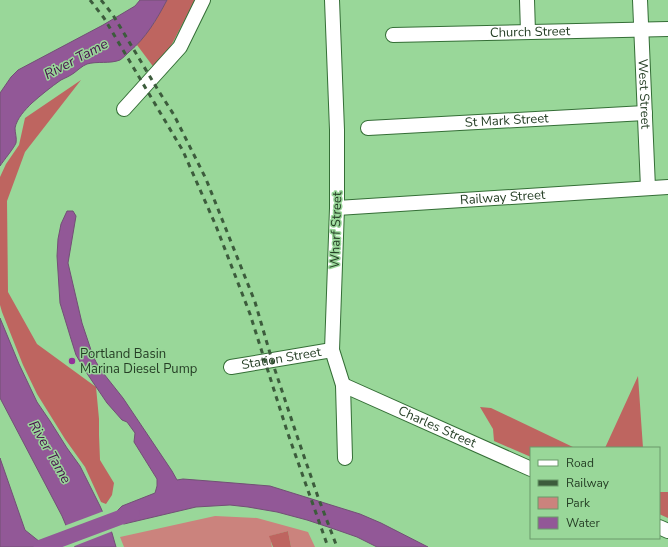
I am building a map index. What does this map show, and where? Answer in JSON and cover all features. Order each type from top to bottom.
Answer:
[{"type":"street","points":[[124,109],[180,47],[203,0]]},
{"type":"street","name":"Wharf Street","points":[[332,0],[337,130],[337,208],[332,350],[344,385],[345,458]]},
{"type":"street","points":[[527,0],[528,32]]},
{"type":"street","name":"West Street","points":[[640,0],[648,188]]},
{"type":"street","name":"Church Street","points":[[393,35],[668,29]]},
{"type":"street","name":"St Mark Street","points":[[368,128],[645,113]]},
{"type":"street","name":"Railway Street","points":[[337,208],[668,187]]},
{"type":"street","name":"Station Street","points":[[231,367],[332,350]]},
{"type":"street","name":"Charles Street","points":[[344,385],[530,470]]},
{"type":"green space","points":[[215,516],[257,518],[308,532],[315,547],[291,547],[288,531],[270,536],[272,547],[124,547],[120,537]]},
{"type":"shaded area","points":[[167,0],[195,0],[172,44],[155,69],[137,45],[154,23]]},
{"type":"shaded area","points":[[81,80],[25,152],[7,201],[8,292],[37,344],[96,387],[99,419],[100,460],[114,483],[112,495],[106,504],[101,502],[85,467],[65,439],[37,394],[23,365],[0,305],[0,177],[6,164],[19,145],[25,118]]},
{"type":"shaded area","points":[[638,376],[643,447],[605,447]]},
{"type":"shaded area","points":[[480,407],[491,408],[573,447],[530,447],[530,457],[494,441],[493,429]]},
{"type":"shaded area","points":[[660,492],[668,492],[668,518],[660,514]]},
{"type":"shaded area","points":[[288,531],[291,547],[273,547],[269,536]]},
{"type":"water","points":[[140,0],[167,0],[146,34],[135,47],[120,60],[85,65],[61,80],[32,103],[19,118],[15,128],[16,143],[0,166],[0,93],[11,77],[18,70],[103,25],[135,6]]},
{"type":"water","points":[[67,211],[73,211],[76,216],[68,263],[82,323],[92,353],[104,374],[123,398],[177,480],[183,479],[270,486],[360,514],[428,547],[377,547],[357,537],[307,520],[277,512],[230,505],[196,507],[124,524],[113,520],[118,510],[122,506],[155,493],[157,479],[134,442],[135,433],[127,422],[122,420],[107,403],[76,355],[60,303],[57,256],[61,224]]},
{"type":"water","points":[[0,318],[37,402],[80,466],[112,533],[116,547],[75,547],[62,516],[0,398]]},
{"type":"water","points":[[0,458],[25,530],[40,542],[55,538],[59,540],[57,546],[0,547]]},
{"type":"pier","points":[[104,511],[113,531],[72,547],[64,526]]},
{"type":"waterway","name":"River Tame","points":[[41,547],[132,513]]},
{"type":"railway","points":[[90,0],[104,18],[183,151],[216,226],[250,314],[287,431],[328,547]]},
{"type":"railway","points":[[101,0],[113,15],[174,115],[206,179],[255,302],[274,367],[296,433],[337,547]]},
{"type":"place","name":"Portland Basin Marina Diesel Pump","points":[[72,361]]}]
